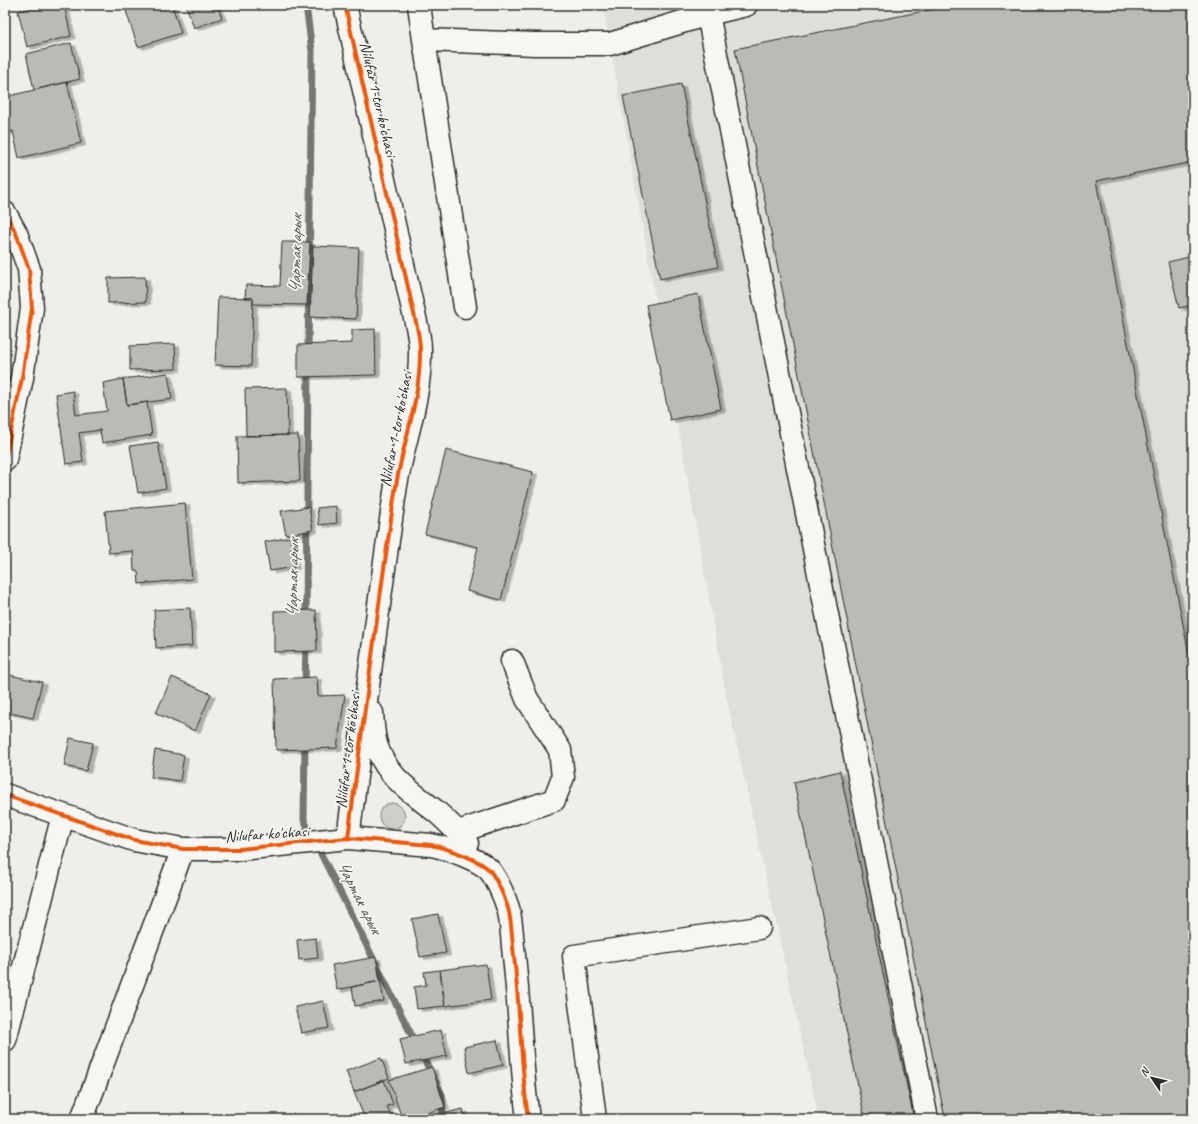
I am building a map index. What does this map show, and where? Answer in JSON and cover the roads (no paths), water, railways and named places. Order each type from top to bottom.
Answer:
[{"type":"street","name":"Nilufar 1-tor ko'chasi","points":[[345,5],[420,347],[417,390],[395,488],[348,838]]},
{"type":"street","points":[[419,5],[465,306]]},
{"type":"street","points":[[424,40],[535,44],[610,44],[708,14],[746,5]]},
{"type":"street","points":[[708,14],[927,1119]]},
{"type":"street","points":[[5,213],[16,233],[29,269],[32,308],[22,378],[5,460]]},
{"type":"street","points":[[458,832],[554,800],[563,777],[560,750],[527,699],[512,662]]},
{"type":"street","name":"Nilufar ko'chasi","points":[[369,676],[374,736],[377,748],[387,767],[394,777],[458,832],[490,871],[501,889],[509,909],[516,971],[524,1090],[528,1119]]},
{"type":"street","name":"Nilufar ko'chasi","points":[[5,795],[134,840],[183,849],[240,849],[348,838],[431,845],[444,848],[473,860],[490,871]]},
{"type":"street","points":[[5,1040],[63,815]]},
{"type":"street","points":[[82,1119],[183,849]]},
{"type":"street","points":[[595,1119],[574,956],[759,928]]},
{"type":"waterway","name":"Чартак арык","points":[[306,5],[312,51],[308,354]]},
{"type":"waterway","name":"Чартак арык","points":[[306,618],[308,369]]},
{"type":"waterway","name":"Чартак арык","points":[[305,686],[306,643]]},
{"type":"waterway","name":"Чартак арык","points":[[305,741],[304,820],[416,1044]]},
{"type":"waterway","name":"Чартак арык","points":[[421,1053],[442,1095],[443,1119]]}]
